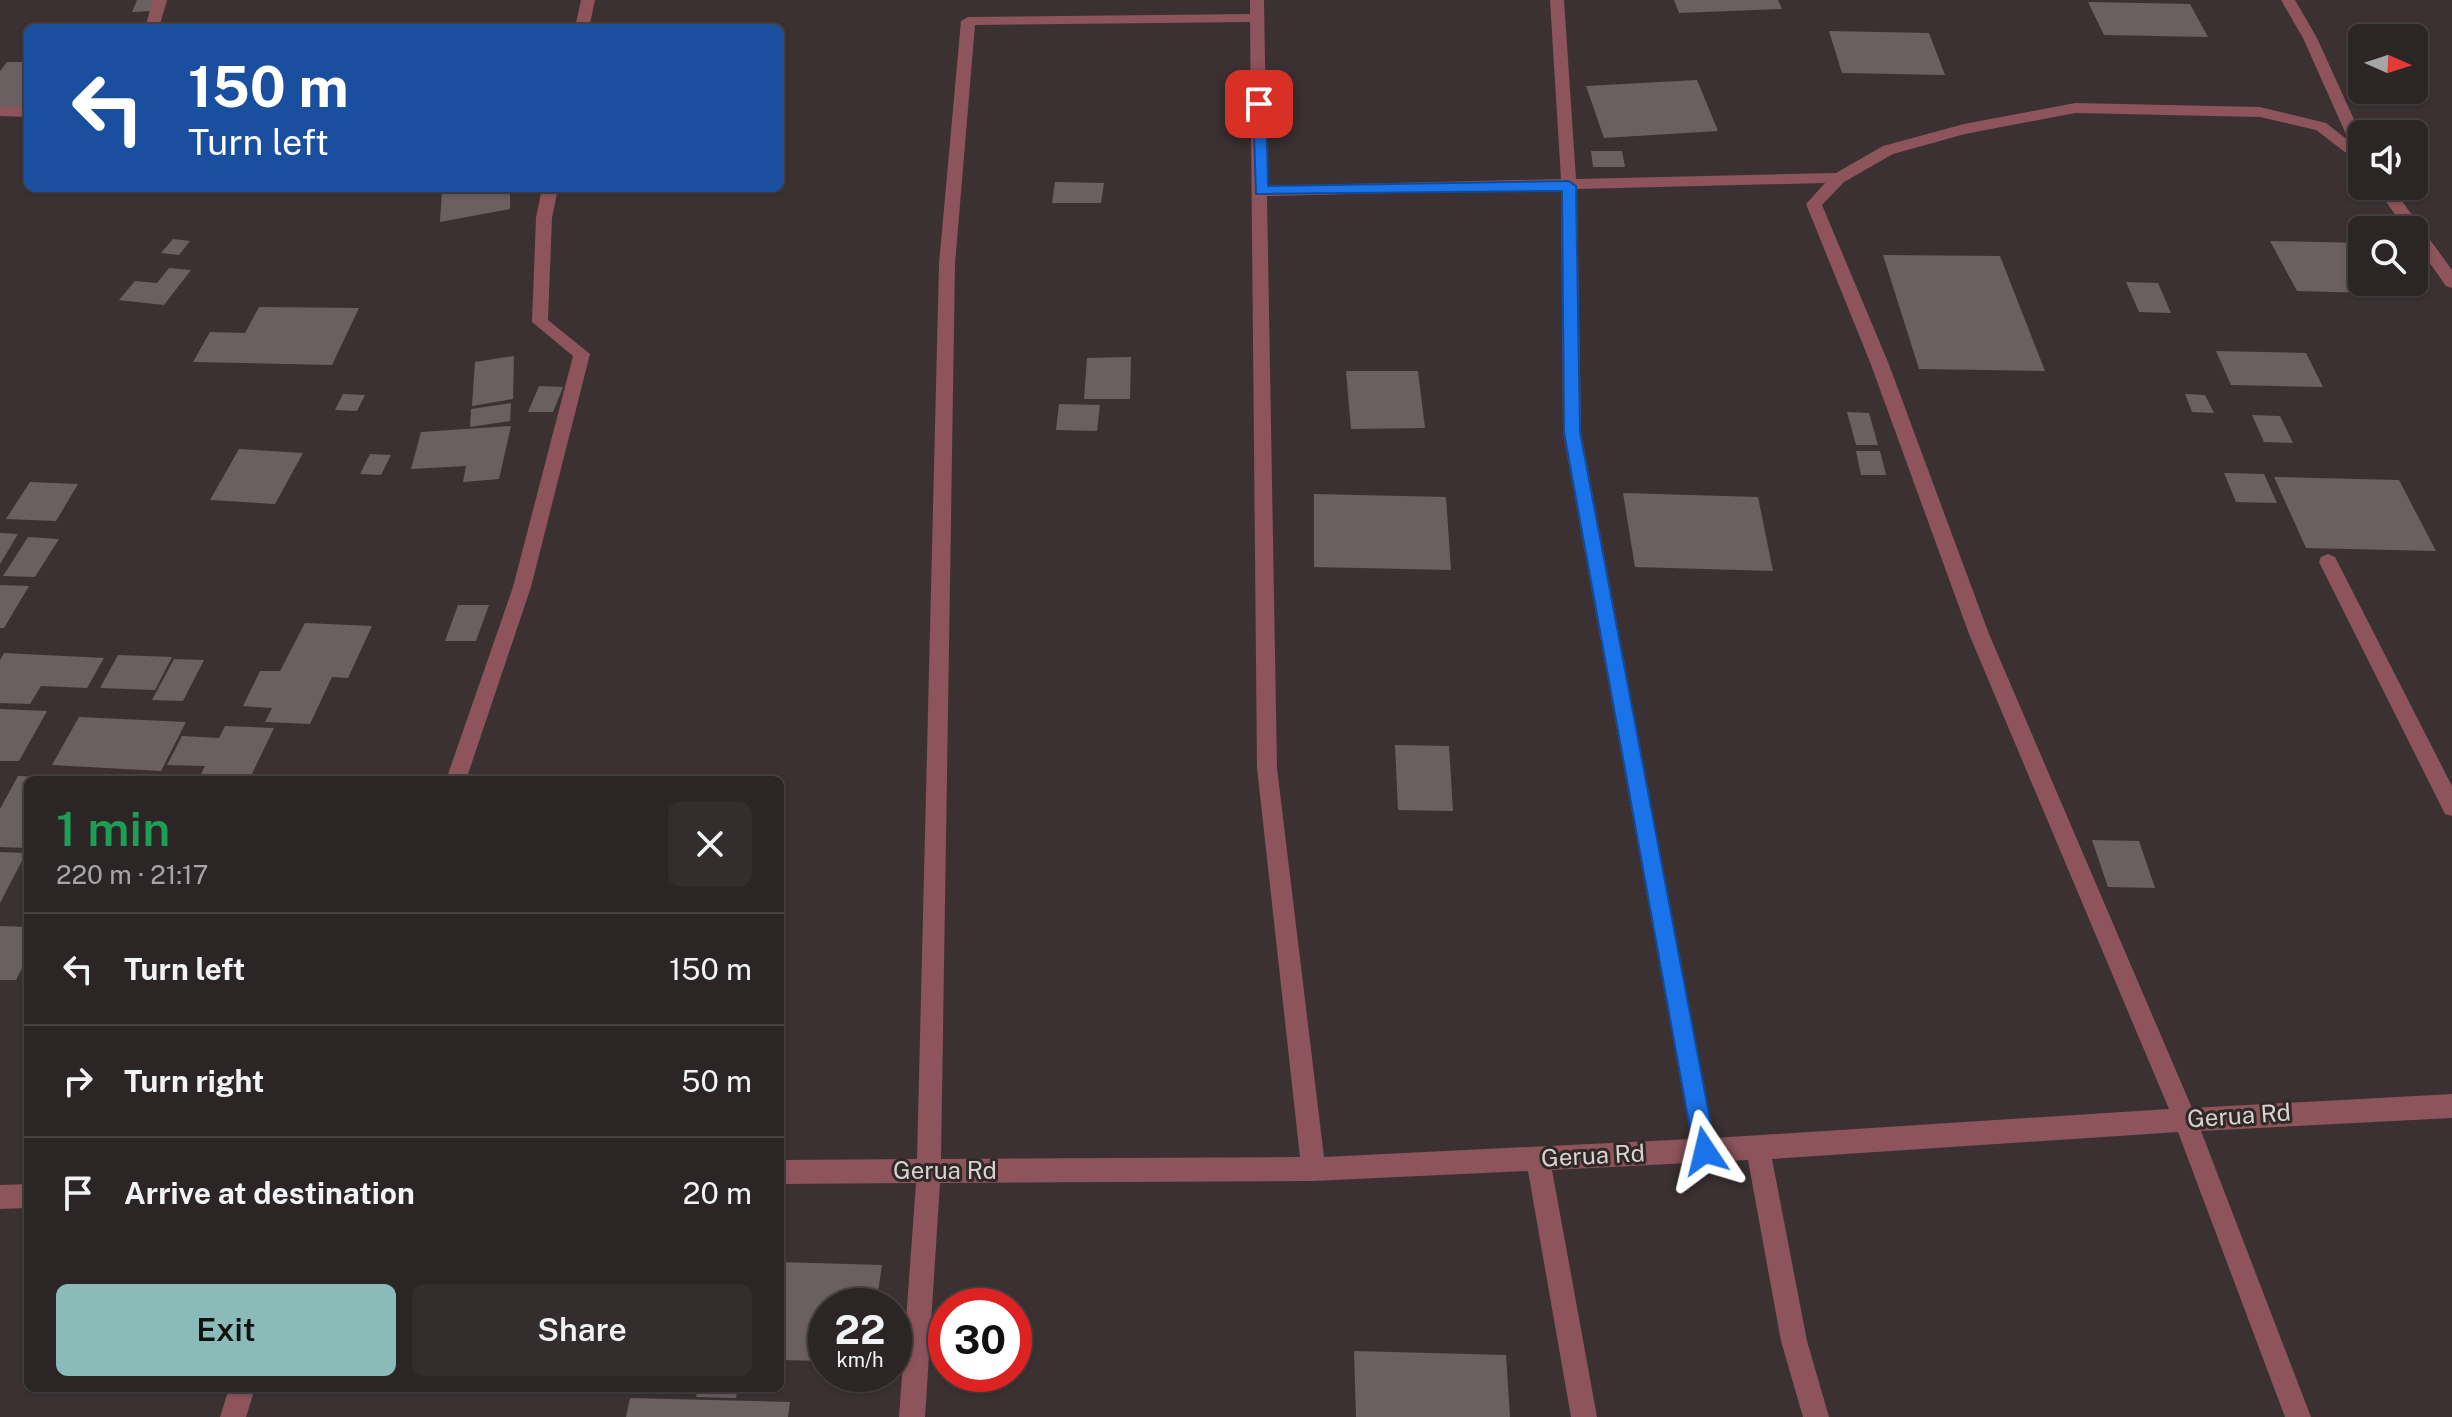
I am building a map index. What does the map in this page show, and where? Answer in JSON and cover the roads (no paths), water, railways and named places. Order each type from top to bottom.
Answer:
[{"type":"street","points":[[153,24],[160,0]]},
{"type":"street","points":[[583,24],[588,0]]},
{"type":"street","points":[[1557,0],[1569,186],[1572,432],[1705,1151]]},
{"type":"street","points":[[2288,0],[2310,38],[2348,125]]},
{"type":"street","points":[[912,1417],[929,1171],[947,264],[968,21],[1257,9],[1267,768],[1313,1169]]},
{"type":"street","points":[[2298,1417],[2185,1120],[1979,634],[1879,362],[1814,204],[1839,178],[1888,150],[1964,129],[2075,108],[2260,112],[2321,126],[2348,146]]},
{"type":"street","points":[[0,111],[24,112]]},
{"type":"street","points":[[1261,191],[1839,178]]},
{"type":"street","points":[[457,776],[522,587],[582,354],[540,322],[544,218],[549,192]]},
{"type":"street","points":[[2393,200],[2452,282]]},
{"type":"street","points":[[2328,562],[2452,807]]},
{"type":"street","name":"Gerua Rd","points":[[784,1172],[1313,1169],[1705,1151],[2352,1109],[2452,1106]]},
{"type":"street","points":[[1758,1148],[1794,1341],[1816,1417]]},
{"type":"street","points":[[1538,1158],[1584,1417]]},
{"type":"street","points":[[0,1197],[24,1196]]},
{"type":"street","points":[[233,1417],[241,1392]]}]
